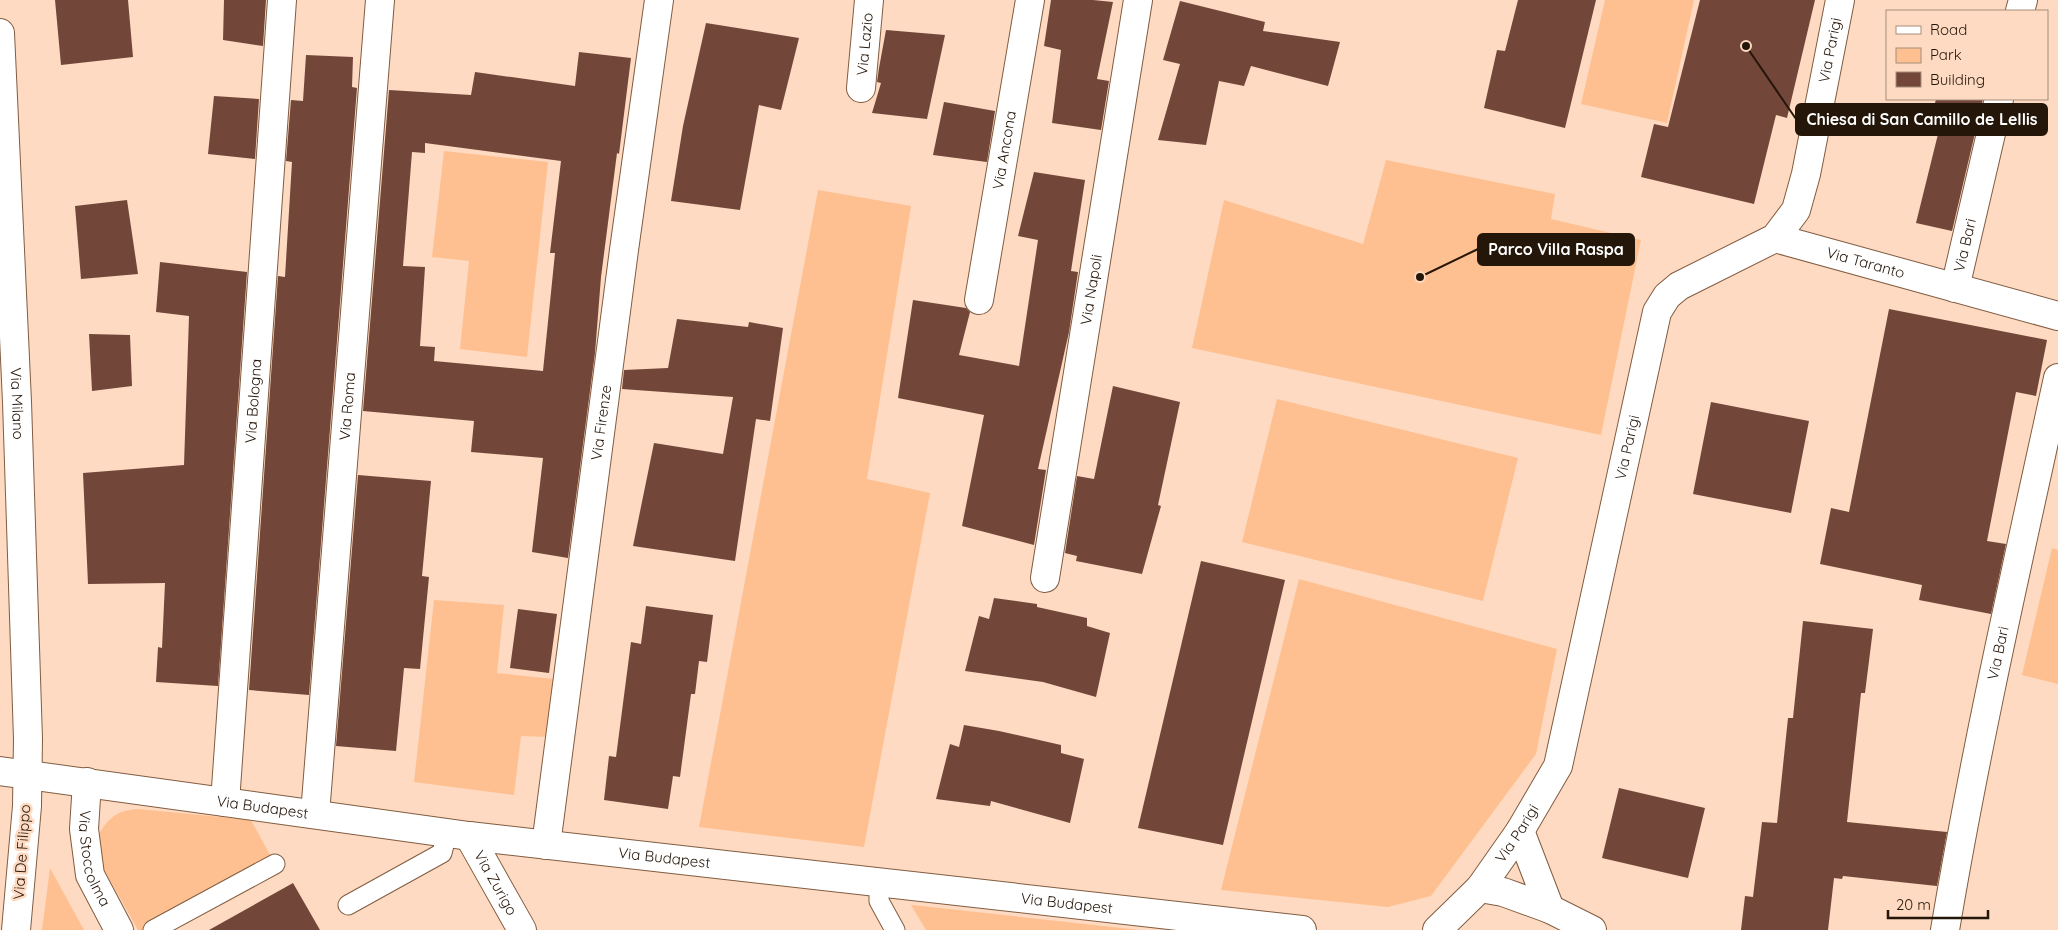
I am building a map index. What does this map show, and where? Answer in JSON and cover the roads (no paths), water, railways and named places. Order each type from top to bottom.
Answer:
[{"type":"street","name":"Via Bologna","points":[[225,802],[282,0]]},
{"type":"street","name":"Via Roma","points":[[315,814],[380,0]]},
{"type":"street","name":"Via Firenze","points":[[546,845],[659,0]]},
{"type":"street","name":"Via Lazio","points":[[861,88],[869,0]]},
{"type":"street","name":"Via Ancona","points":[[979,300],[1030,0]]},
{"type":"street","name":"Via Napoli","points":[[1045,578],[1138,0]]},
{"type":"street","name":"Via Parigi","points":[[1437,930],[1480,888],[1520,830],[1558,766],[1657,312],[1666,296],[1679,286],[1775,238],[1796,210],[1806,174],[1840,0]]},
{"type":"street","name":"Via Milano","points":[[0,33],[8,402],[28,739],[27,775]]},
{"type":"street","name":"Via Bari","points":[[2000,100],[1955,288],[2058,316]]},
{"type":"street","name":"Via Taranto","points":[[1775,238],[1955,288]]},
{"type":"street","name":"Via Bari","points":[[1946,930],[1964,818],[2058,378]]},
{"type":"street","name":"Via Budapest","points":[[0,771],[546,845],[1302,930]]},
{"type":"street","name":"Via De Filippo","points":[[16,930],[27,775]]},
{"type":"street","name":"Via Stoccolma","points":[[88,782],[84,829],[90,875],[119,930]]},
{"type":"street","points":[[1520,830],[1550,909]]},
{"type":"street","name":"Via Zurigo","points":[[458,834],[522,930]]},
{"type":"street","points":[[1480,888],[1503,892],[1550,909],[1592,930]]},
{"type":"lane","points":[[348,904],[442,853],[458,834]]},
{"type":"lane","points":[[153,930],[275,864]]},
{"type":"lane","points":[[879,883],[879,901],[895,930]]},
{"type":"place","name":"Chiesa di San Camillo de Lellis","points":[[1746,46]]},
{"type":"place","name":"Parco Villa Raspa","points":[[1420,277]]}]
